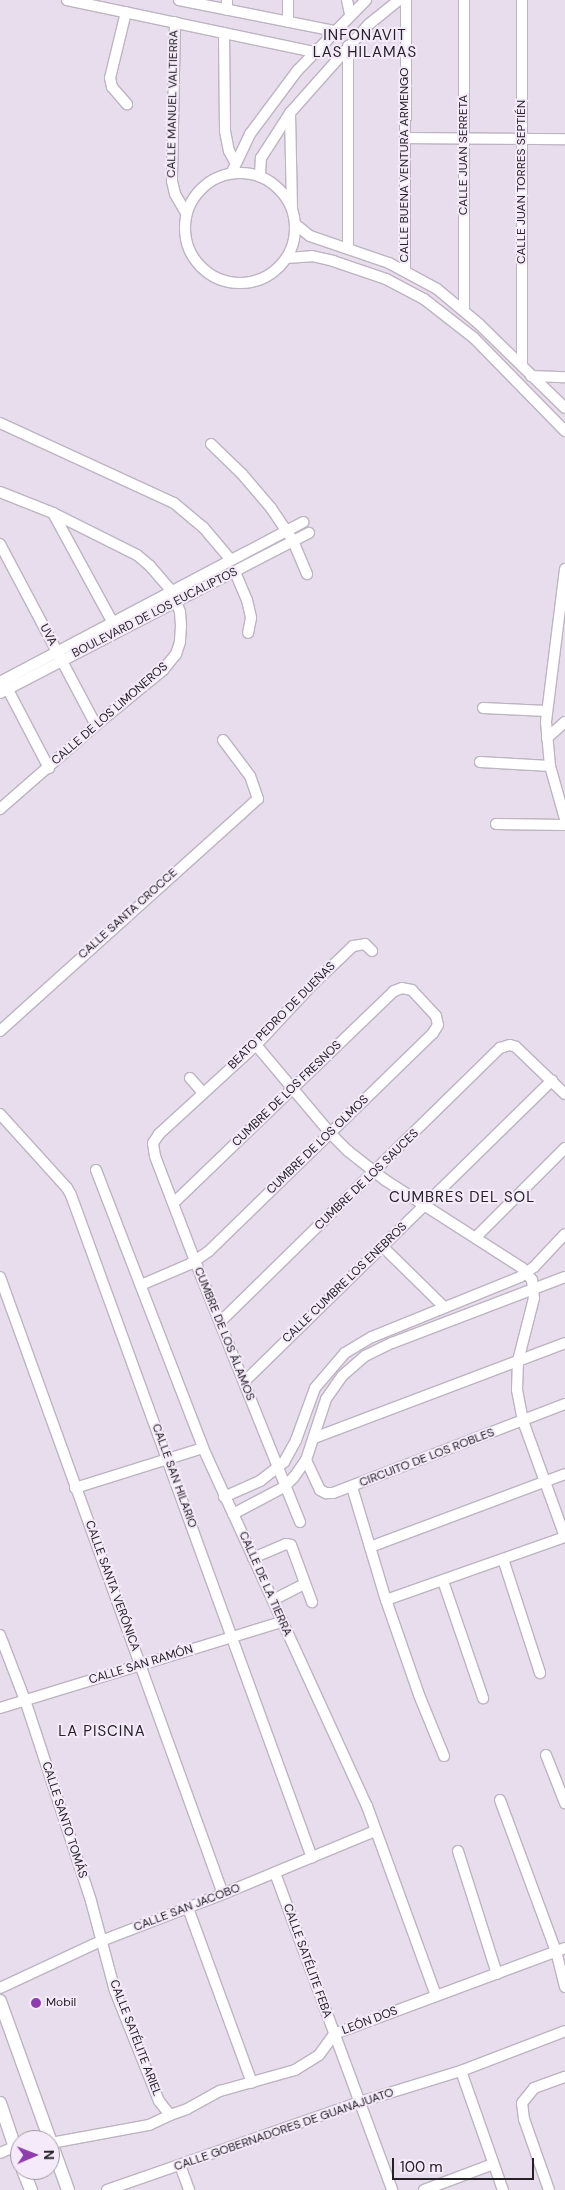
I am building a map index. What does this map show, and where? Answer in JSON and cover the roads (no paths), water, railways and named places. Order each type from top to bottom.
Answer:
[{"type":"main road","points":[[0,2001],[47,2130]]},
{"type":"main road","points":[[0,2103],[10,2134]]},
{"type":"main road","points":[[60,2167],[68,2190]]},
{"type":"street","points":[[67,0],[314,52]]},
{"type":"street","points":[[179,0],[227,5],[288,22],[334,31]]},
{"type":"street","points":[[288,0],[288,22]]},
{"type":"street","points":[[347,0],[350,14]]},
{"type":"street","points":[[232,172],[235,162],[250,134],[297,71],[350,14],[366,0]]},
{"type":"street","points":[[260,175],[261,158],[290,113],[348,46],[379,14],[399,0]]},
{"type":"street","name":"CALLE BUENA VENTURA ARMENGO","points":[[406,0],[406,271]]},
{"type":"street","name":"CALLE JUAN SERRETA","points":[[464,0],[464,310]]},
{"type":"street","name":"CALLE JUAN TORRES SEPTIÉN","points":[[522,0],[522,365]]},
{"type":"street","points":[[126,12],[110,78],[112,87],[127,104]]},
{"type":"street","name":"CALLE MANUEL VALTIERRA","points":[[175,22],[172,181],[175,194],[186,213]]},
{"type":"street","points":[[224,32],[225,131],[229,151],[235,162]]},
{"type":"street","points":[[348,46],[348,249]]},
{"type":"street","points":[[290,113],[292,210],[295,224],[293,242],[286,258],[269,274],[248,283],[232,283],[217,278],[199,264],[187,244],[184,229],[186,213],[193,198],[203,186],[216,177],[232,172],[260,175],[284,194],[292,210]]},
{"type":"street","points":[[406,138],[565,139]]},
{"type":"street","points":[[295,224],[310,236],[389,263],[436,289],[464,310],[565,408]]},
{"type":"street","points":[[286,258],[301,256],[333,260],[386,279],[424,299],[474,338],[565,431]]},
{"type":"street","points":[[531,376],[565,377]]},
{"type":"street","points":[[0,423],[174,503],[203,527],[230,559]]},
{"type":"street","points":[[211,444],[258,491],[293,541],[307,574]]},
{"type":"street","name":"CALLE DE LOS LIMONEROS","points":[[0,492],[53,514],[137,555],[150,566],[172,591],[180,612],[180,642],[171,662],[0,809]]},
{"type":"street","points":[[53,514],[113,623]]},
{"type":"street","name":"BOULEVARD DE LOS EUCALIPTOS","points":[[2,684],[57,651],[304,522]]},
{"type":"street","name":"BOULEVARD DE LOS EUCALIPTOS","points":[[2,684],[62,661],[309,533]]},
{"type":"street","name":"UVA","points":[[0,544],[96,725]]},
{"type":"street","points":[[565,569],[562,606],[547,710],[550,766],[563,803],[565,819]]},
{"type":"street","points":[[235,572],[247,600],[250,618],[248,634]]},
{"type":"street","points":[[2,684],[48,768]]},
{"type":"street","points":[[483,708],[547,710]]},
{"type":"street","points":[[547,738],[565,722]]},
{"type":"street","name":"CALLE SANTA CROCCE","points":[[0,1031],[258,799],[250,776],[222,740]]},
{"type":"street","points":[[480,762],[550,766]]},
{"type":"street","points":[[496,824],[565,825]]},
{"type":"street","name":"BEATO PEDRO DE DUEÑAS","points":[[153,1143],[159,1134],[202,1092],[256,1044],[310,987],[353,946],[365,944],[372,951]]},
{"type":"street","name":"CUMBRE DE LOS OLMOS","points":[[141,1285],[195,1261],[209,1251],[433,1033],[438,1025],[436,1016],[412,990],[402,988]]},
{"type":"street","name":"CUMBRE DE LOS FRESNOS","points":[[174,1202],[394,991],[402,988]]},
{"type":"street","points":[[256,1044],[330,1133],[375,1172],[476,1237],[527,1273],[535,1289],[518,1362],[517,1390],[524,1421],[565,1537],[386,1600]]},
{"type":"street","name":"CUMBRE DE LOS SAUCES","points":[[220,1322],[500,1048],[510,1044],[516,1047],[552,1080]]},
{"type":"street","points":[[190,1078],[202,1092]]},
{"type":"street","points":[[552,1080],[565,1094]]},
{"type":"street","name":"CALLE CUMBRE LOS ENEBROS","points":[[245,1381],[384,1247],[552,1080]]},
{"type":"street","name":"CALLE SAN HILARIO","points":[[0,1114],[67,1188],[71,1195],[312,1858]]},
{"type":"street","name":"CUMBRE DE LOS ÁLAMOS","points":[[153,1143],[156,1156],[195,1261],[245,1381],[284,1487],[300,1522]]},
{"type":"street","points":[[476,1237],[565,1148]]},
{"type":"street","name":"CALLE DE LA TIERRA","points":[[96,1170],[203,1448],[357,1782],[436,1996]]},
{"type":"street","points":[[224,1497],[260,1481],[284,1462],[296,1440],[315,1388],[345,1353],[363,1341],[527,1273],[565,1234]]},
{"type":"street","points":[[384,1247],[444,1307]]},
{"type":"street","points":[[233,1514],[284,1487],[306,1460],[314,1438],[319,1415],[335,1386],[342,1376],[365,1356],[392,1343],[565,1277]]},
{"type":"street","name":"CALLE SANTA VERÓNICA","points":[[0,1278],[223,1894]]},
{"type":"street","points":[[314,1438],[565,1343]]},
{"type":"street","name":"CIRCUITO DE LOS ROBLES","points":[[306,1460],[320,1490],[326,1493],[333,1493],[565,1404]]},
{"type":"street","points":[[75,1488],[203,1448]]},
{"type":"street","points":[[370,1547],[565,1474]]},
{"type":"street","points":[[352,1487],[386,1600],[419,1694],[444,1756]]},
{"type":"street","points":[[253,1558],[286,1544],[291,1545],[312,1602]]},
{"type":"street","points":[[503,1559],[540,1673]]},
{"type":"street","points":[[443,1581],[483,1698]]},
{"type":"street","points":[[272,1600],[305,1584]]},
{"type":"street","name":"CALLE SAN RAMÓN","points":[[0,1708],[282,1622]]},
{"type":"street","name":"CALLE SANTO TOMÁS","points":[[0,1635],[24,1700],[91,1901],[101,1940]]},
{"type":"street","points":[[546,1756],[565,1803]]},
{"type":"street","points":[[500,1800],[560,1950],[565,1988]]},
{"type":"street","name":"CALLE SAN JACOBO","points":[[0,1988],[101,1940],[188,1908],[376,1831]]},
{"type":"street","points":[[458,1851],[498,1974]]},
{"type":"street","name":"CALLE SATÉLITE FEBA","points":[[275,1873],[392,2190]]},
{"type":"street","points":[[188,1908],[252,2083]]},
{"type":"street","name":"CALLE SATÉLITE ARIEL","points":[[101,1940],[126,2018],[159,2101],[170,2115]]},
{"type":"street","name":"LEÓN DOS","points":[[170,2115],[186,2110],[220,2091],[279,2076],[306,2065],[318,2055],[334,2034],[560,1950]]},
{"type":"street","name":"CALLE GOBERNADORES DE GUANAJUATO","points":[[107,2190],[360,2102],[461,2071],[565,2033]]},
{"type":"street","points":[[461,2071],[503,2190]]},
{"type":"street","points":[[548,2190],[524,2119],[522,2103],[534,2088],[565,2077]]},
{"type":"street","points":[[60,2142],[149,2125],[170,2115]]},
{"type":"street","points":[[424,2190],[493,2164]]},
{"type":"street","points":[[180,2165],[189,2190]]},
{"type":"place","name":"Mobil","points":[[36,2003]]},
{"type":"district","name":"INFONAVIT LAS HILAMAS","points":[[365,44]]},
{"type":"district","name":"CUMBRES DEL SOL","points":[[462,1198]]},
{"type":"district","name":"LA PISCINA","points":[[102,1732]]}]
